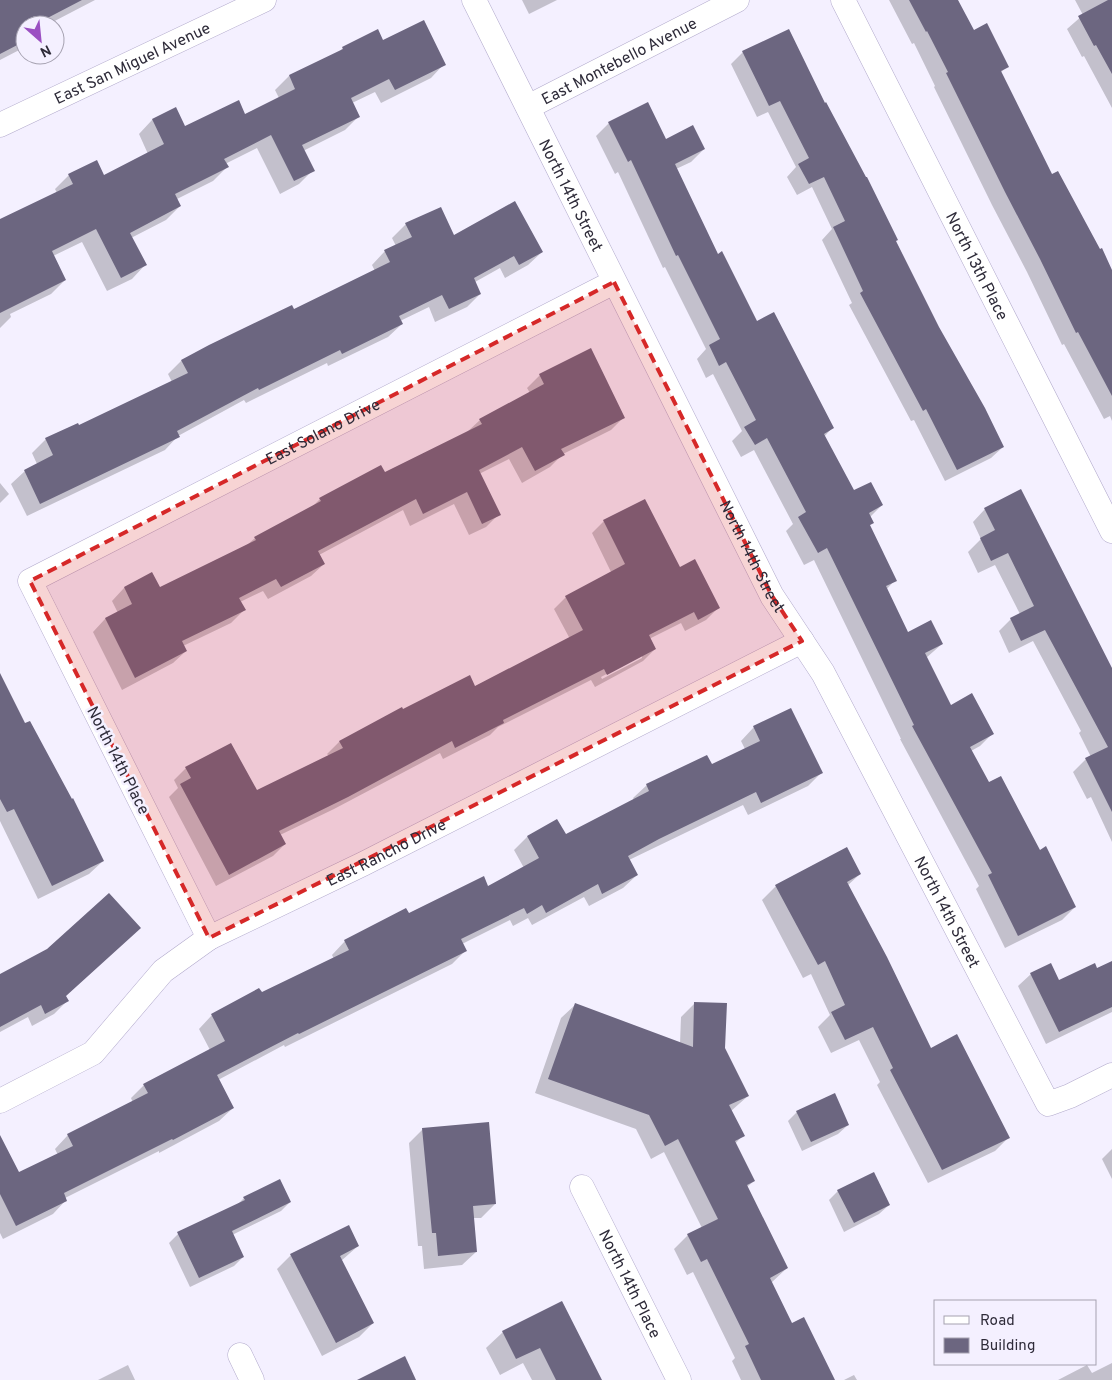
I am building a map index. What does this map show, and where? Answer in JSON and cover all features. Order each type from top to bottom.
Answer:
[{"type":"street","name":"East San Miguel Avenue","points":[[0,125],[264,0]]},
{"type":"street","name":"North 14th Street","points":[[474,0],[772,596],[823,673],[1048,1104],[1070,1096],[1112,1075]]},
{"type":"street","name":"East Montebello Avenue","points":[[528,107],[737,0]]},
{"type":"street","name":"North 13th Place","points":[[843,0],[1112,531]]},
{"type":"street","name":"East Solano Drive","points":[[30,581],[614,282]]},
{"type":"street","name":"North 14th Place","points":[[30,581],[209,938]]},
{"type":"street","name":"East Rancho Drive","points":[[0,1101],[94,1053],[164,971],[209,938],[372,860],[802,641]]},
{"type":"street","name":"North 14th Place","points":[[582,1187],[679,1380]]},
{"type":"street","points":[[240,1355],[252,1380]]},
{"type":"highlighted area","points":[[614,282],[772,596],[802,641],[209,938],[30,581]]},
{"type":"building","points":[[0,0],[82,0],[53,15],[15,15],[15,46],[0,54]]},
{"type":"building","points":[[909,0],[958,0],[974,30],[987,23],[1009,67],[1001,71],[1052,174],[1058,171],[1100,249],[1102,248],[1112,270],[1112,396],[1078,332],[1076,333],[946,73],[948,72]]},
{"type":"building","points":[[1108,0],[1112,0],[1112,74],[1078,16]]},
{"type":"building","points":[[424,20],[446,65],[395,90],[389,79],[351,98],[360,117],[302,145],[315,171],[294,181],[271,135],[224,159],[229,167],[175,194],[181,206],[130,233],[147,265],[121,278],[96,229],[52,251],[66,280],[0,313],[0,219],[73,184],[68,174],[97,160],[104,175],[164,144],[152,119],[176,107],[185,126],[239,100],[245,114],[295,89],[289,75],[343,49],[342,47],[378,29],[383,40]]},
{"type":"building","points":[[789,29],[825,103],[867,177],[898,240],[896,241],[939,327],[985,408],[1004,447],[957,470],[926,409],[923,411],[860,293],[863,291],[833,227],[845,221],[824,177],[809,184],[798,164],[809,158],[780,101],[769,106],[742,51]]},
{"type":"building","points":[[648,102],[666,139],[693,125],[705,149],[675,164],[718,254],[722,251],[757,321],[774,312],[834,428],[824,434],[854,490],[871,482],[883,505],[869,513],[874,523],[870,525],[897,581],[886,586],[908,632],[931,620],[943,644],[925,653],[951,705],[972,693],[994,734],[970,747],[989,782],[1001,776],[1040,850],[1046,846],[1076,907],[1018,936],[988,875],[992,873],[912,726],[914,725],[827,548],[818,553],[798,517],[806,512],[767,438],[755,445],[744,427],[756,420],[726,362],[719,366],[709,345],[720,339],[678,255],[676,256],[631,160],[628,162],[608,122]]},
{"type":"building","points":[[515,201],[543,252],[519,265],[514,256],[474,278],[481,294],[449,309],[442,295],[399,316],[403,324],[342,354],[340,350],[259,390],[258,388],[177,431],[180,437],[40,504],[24,470],[53,455],[45,438],[78,423],[79,425],[188,373],[181,360],[209,345],[292,305],[294,309],[390,262],[384,250],[412,237],[405,223],[441,207],[454,235]]},
{"type":"building","points":[[591,348],[625,418],[561,449],[565,455],[535,471],[522,447],[479,470],[501,515],[482,524],[467,492],[423,514],[416,499],[318,551],[325,564],[281,587],[276,579],[239,598],[246,610],[182,641],[187,651],[135,678],[105,618],[132,604],[124,587],[152,572],[160,587],[256,540],[254,537],[321,501],[319,498],[381,465],[385,472],[482,424],[479,419],[544,384],[539,374]]},
{"type":"building","points":[[1021,489],[1112,668],[1112,812],[1085,758],[1108,747],[1045,630],[1021,641],[1010,618],[1034,606],[1008,553],[991,561],[980,538],[995,530],[984,508]]},
{"type":"building","points":[[645,499],[680,567],[695,559],[720,608],[698,620],[694,612],[649,635],[656,649],[607,675],[604,669],[503,720],[504,723],[455,748],[452,741],[348,797],[279,831],[286,844],[229,875],[180,784],[191,778],[185,767],[231,743],[257,790],[343,748],[339,741],[402,707],[403,709],[470,675],[475,686],[583,630],[565,596],[625,564],[603,520]]},
{"type":"building","points":[[0,673],[25,723],[30,721],[73,798],[104,861],[52,886],[14,809],[7,812],[0,799]]},
{"type":"building","points":[[791,708],[823,773],[761,803],[756,792],[659,839],[628,856],[638,875],[602,894],[598,884],[546,913],[542,905],[527,914],[524,908],[461,939],[467,951],[298,1033],[217,1075],[234,1108],[64,1193],[67,1201],[16,1226],[0,1194],[0,1135],[19,1172],[73,1146],[67,1134],[148,1093],[143,1084],[225,1041],[211,1014],[259,988],[262,992],[349,950],[344,940],[406,908],[409,913],[484,876],[488,886],[539,858],[527,836],[557,819],[566,834],[649,791],[646,784],[707,755],[712,764],[760,741],[753,726]]},
{"type":"building","points":[[847,847],[861,874],[847,882],[887,957],[931,1048],[957,1034],[1010,1138],[942,1170],[890,1070],[893,1068],[873,1027],[845,1040],[831,1012],[845,1005],[825,961],[818,965],[775,885]]},
{"type":"building","points":[[109,893],[141,928],[66,996],[69,1001],[45,1014],[41,1005],[0,1027],[0,974],[47,949]]},
{"type":"building","points":[[1112,961],[1112,1007],[1059,1032],[1030,973],[1051,963],[1059,980],[1095,963],[1097,968]]},
{"type":"building","points":[[694,1002],[727,1003],[725,1048],[749,1096],[729,1105],[745,1136],[735,1141],[755,1181],[747,1185],[788,1268],[770,1278],[792,1323],[804,1317],[835,1380],[761,1380],[745,1346],[749,1344],[707,1259],[701,1262],[687,1234],[718,1219],[678,1139],[665,1146],[649,1115],[548,1079],[575,1003],[693,1047]]},
{"type":"building","points":[[835,1093],[849,1125],[811,1142],[796,1111]]},
{"type":"building","points":[[489,1122],[496,1204],[473,1206],[477,1252],[438,1256],[436,1233],[432,1233],[422,1128]]},
{"type":"building","points":[[874,1172],[890,1205],[854,1223],[837,1190]]},
{"type":"building","points":[[280,1179],[291,1202],[232,1231],[244,1257],[199,1278],[177,1232],[245,1200],[243,1197]]},
{"type":"building","points":[[349,1225],[359,1246],[340,1256],[374,1323],[336,1343],[290,1254]]},
{"type":"building","points":[[562,1301],[602,1380],[556,1380],[540,1348],[516,1359],[502,1331]]},
{"type":"building","points":[[405,1356],[416,1380],[357,1380]]}]
